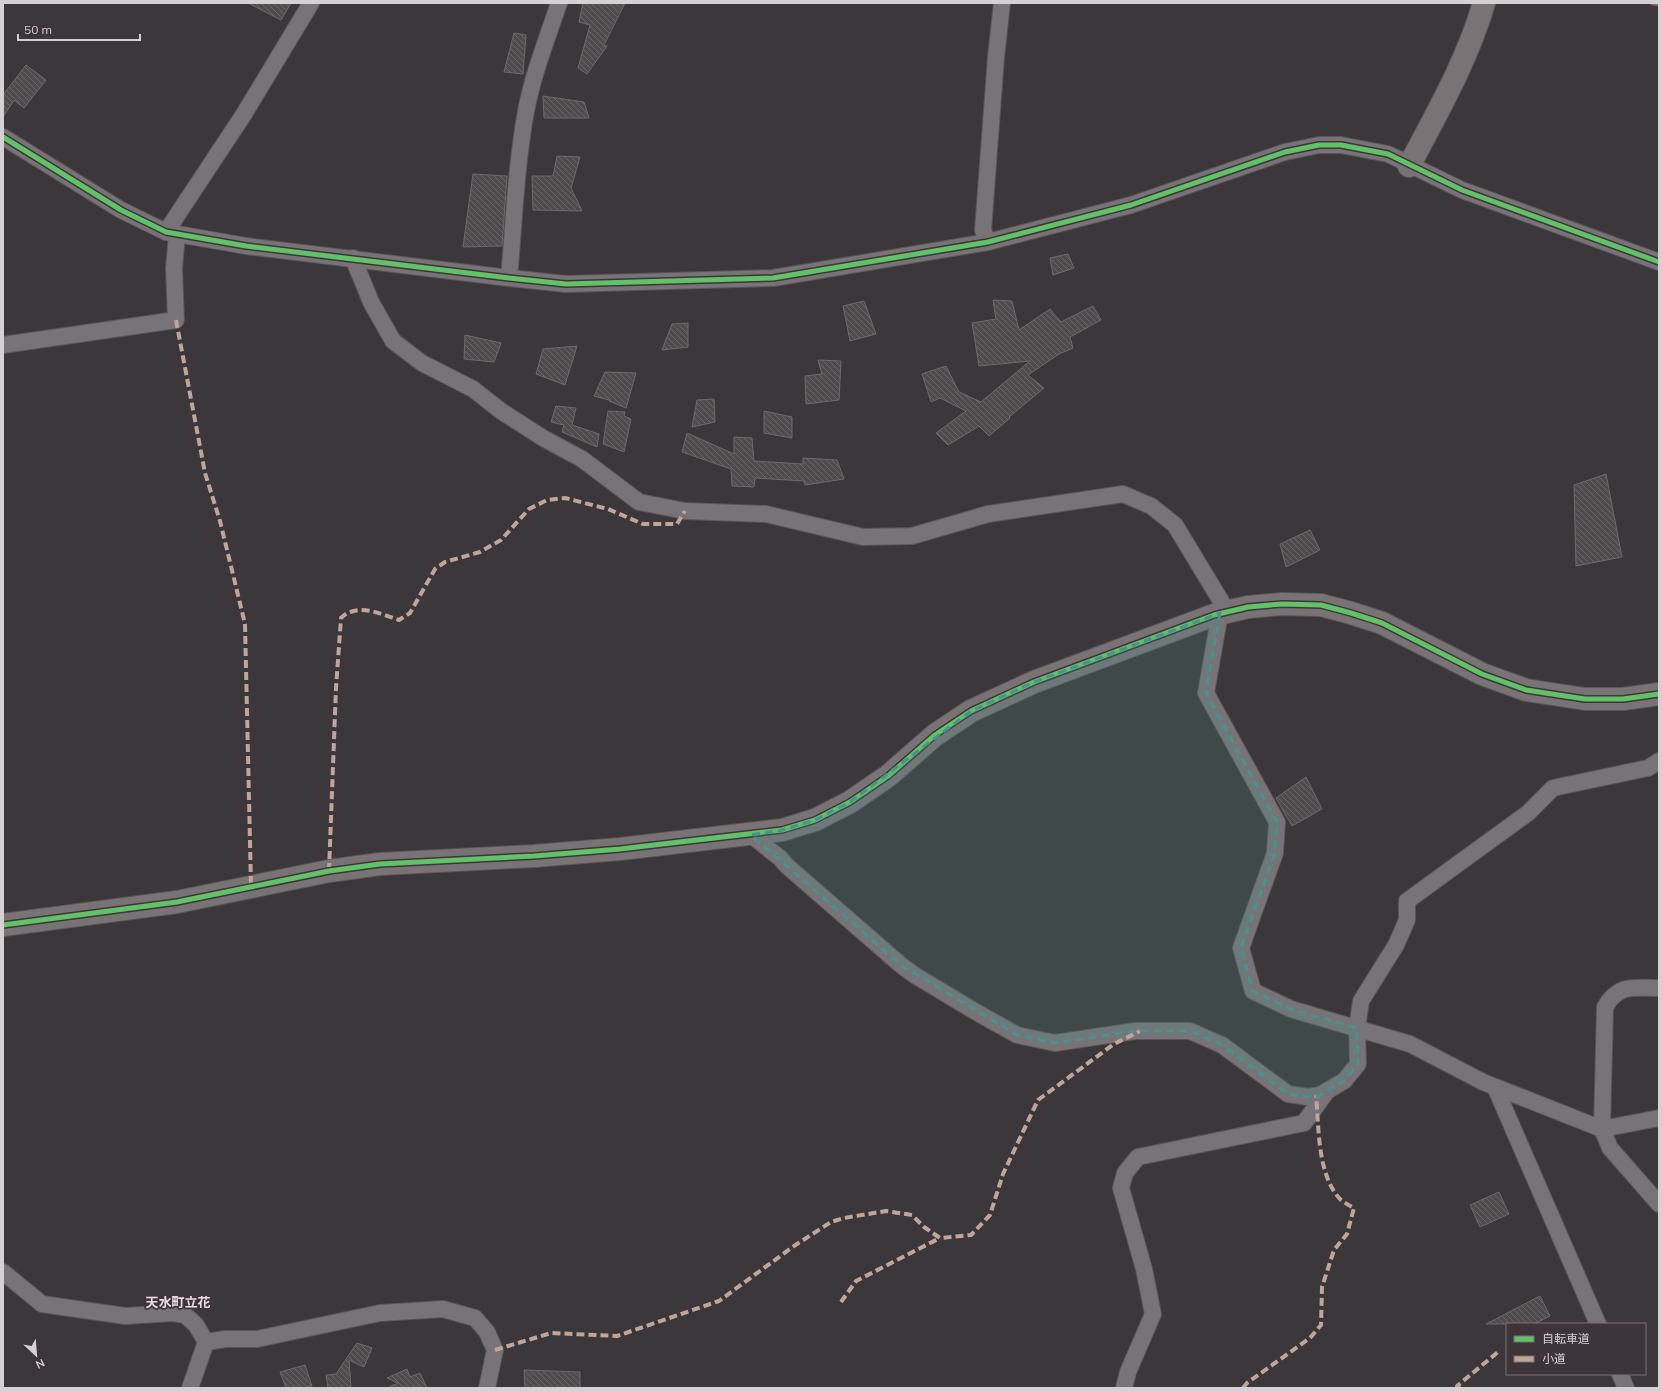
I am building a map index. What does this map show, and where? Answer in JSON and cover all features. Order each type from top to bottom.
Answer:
[{"type":"street","points":[[3,345],[176,320],[172,233],[310,3]]},
{"type":"street","points":[[509,278],[520,156],[526,111],[534,74],[559,3]]},
{"type":"street","points":[[988,242],[983,230],[1002,3]]},
{"type":"street","points":[[1409,166],[1463,62],[1484,3]]},
{"type":"street","points":[[3,137],[122,210],[172,233],[246,246],[566,284],[773,278],[988,242],[1131,205],[1285,152],[1319,145],[1341,146],[1388,154],[1409,166],[1462,190],[1659,262]]},
{"type":"street","points":[[353,258],[371,302],[393,341],[422,363],[473,389],[501,411],[582,460],[639,502],[685,511],[766,514],[863,536],[912,536],[988,514],[1123,494],[1151,506],[1175,525],[1224,612],[1206,693],[1277,822],[1275,853],[1241,948],[1253,991],[1291,1009],[1410,1044],[1483,1082],[1602,1129],[1659,1118]]},
{"type":"street","points":[[3,925],[176,902],[329,871],[380,864],[534,856],[752,835],[782,830],[815,820],[850,802],[888,776],[935,735],[970,711],[1034,682],[1224,612],[1248,607],[1282,604],[1321,605],[1382,623],[1482,674],[1526,690],[1585,699],[1623,699],[1659,694]]},
{"type":"street","points":[[752,835],[902,966],[916,976],[1017,1035],[1055,1043],[1135,1031],[1190,1032],[1222,1045],[1288,1094],[1308,1097],[1320,1094],[1344,1081],[1358,1064],[1357,1028],[1361,1001],[1396,945],[1407,920],[1407,901],[1528,813],[1553,788],[1648,768],[1659,761]]},
{"type":"street","points":[[1659,988],[1631,988],[1618,991],[1611,997],[1605,1007],[1602,1129],[1610,1148],[1659,1204]]},
{"type":"street","points":[[1495,1087],[1598,1323]]},
{"type":"street","points":[[1124,1388],[1128,1372],[1153,1314],[1144,1269],[1121,1188],[1125,1173],[1138,1157],[1304,1123],[1327,1090]]},
{"type":"street","points":[[3,1272],[42,1304],[125,1316],[173,1313],[185,1315],[196,1325],[206,1342],[190,1388]]},
{"type":"street","points":[[206,1342],[225,1339],[258,1338],[380,1313],[443,1309],[475,1318],[487,1332],[495,1350],[487,1388]]},
{"type":"street","points":[[1620,1375],[1626,1388]]},
{"type":"highlighted area","points":[[1220,613],[1206,693],[1277,822],[1275,853],[1241,948],[1253,991],[1291,1009],[1357,1028],[1358,1064],[1344,1081],[1320,1095],[1308,1097],[1288,1094],[1222,1045],[1190,1031],[1135,1031],[1055,1043],[1017,1035],[902,966],[751,835],[782,830],[815,820],[850,802],[971,711],[1034,682]]},
{"type":"building","points":[[248,3],[291,3],[281,20]]},
{"type":"building","points":[[583,3],[625,3],[604,45],[607,46],[587,74],[578,68],[590,25],[579,22]]},
{"type":"building","points":[[514,33],[526,35],[523,74],[504,72]]},
{"type":"building","points":[[26,65],[46,80],[24,108],[14,100],[3,117],[3,95]]},
{"type":"building","points":[[543,96],[584,102],[589,118],[544,118]]},
{"type":"building","points":[[557,156],[580,157],[571,188],[582,211],[533,210],[532,176],[553,176]]},
{"type":"building","points":[[473,174],[507,176],[502,246],[463,247]]},
{"type":"building","points":[[1068,254],[1074,268],[1053,275],[1050,258]]},
{"type":"building","points":[[993,300],[1012,301],[1019,330],[1050,309],[1061,322],[1093,306],[1101,320],[1070,337],[1073,348],[1059,354],[1028,375],[1044,388],[989,436],[979,426],[948,445],[936,433],[966,411],[940,398],[931,402],[922,374],[946,366],[959,392],[981,402],[1030,361],[979,366],[972,323],[996,319]]},
{"type":"building","points":[[864,301],[876,334],[850,341],[843,306]]},
{"type":"building","points":[[688,323],[688,347],[662,350],[672,324]]},
{"type":"building","points":[[465,335],[501,343],[494,362],[464,359]]},
{"type":"building","points":[[577,346],[565,385],[536,374],[543,349]]},
{"type":"building","points":[[818,360],[841,361],[839,400],[806,404],[805,376],[822,374]]},
{"type":"building","points":[[605,372],[636,373],[626,408],[609,400],[594,396]]},
{"type":"building","points":[[714,399],[715,422],[692,427],[697,400]]},
{"type":"building","points":[[556,406],[576,408],[572,425],[599,434],[597,447],[562,432],[564,425],[551,422]]},
{"type":"building","points":[[608,411],[625,412],[624,416],[631,419],[624,452],[603,444]]},
{"type":"building","points":[[764,411],[792,417],[792,438],[764,433]]},
{"type":"building","points":[[687,433],[734,454],[734,437],[752,438],[754,461],[803,464],[803,458],[837,460],[844,479],[805,485],[804,481],[755,478],[754,487],[732,486],[731,469],[682,452]]},
{"type":"building","points":[[1606,474],[1622,557],[1576,566],[1574,485]]},
{"type":"building","points":[[1310,530],[1320,550],[1286,567],[1280,544]]},
{"type":"building","points":[[1306,777],[1322,809],[1292,826],[1276,798]]},
{"type":"building","points":[[1499,1192],[1509,1214],[1480,1227],[1470,1205]]},
{"type":"building","points":[[1540,1296],[1550,1316],[1536,1323],[1486,1324]]},
{"type":"building","points":[[357,1343],[372,1348],[364,1367],[349,1360],[351,1388],[328,1388],[326,1375],[336,1374]]},
{"type":"building","points":[[305,1365],[312,1386],[304,1388],[286,1388],[280,1372]]},
{"type":"building","points":[[407,1369],[410,1377],[420,1373],[427,1388],[387,1388],[398,1383],[387,1378]]},
{"type":"building","points":[[524,1370],[580,1372],[580,1388],[525,1388]]},
{"type":"waterway","points":[[1653,3],[1659,4]]},
{"type":"marked path","points":[[176,320],[205,473],[220,521],[245,624],[251,886]]},
{"type":"marked path","points":[[329,871],[336,688],[341,618],[347,613],[362,610],[399,620],[410,613],[435,569],[445,562],[480,552],[501,540],[529,509],[547,500],[565,498],[608,509],[643,524],[677,524],[685,511]]},
{"type":"marked path","points":[[495,1350],[551,1333],[617,1336],[719,1301],[794,1246],[831,1222],[844,1218],[886,1211],[912,1215],[924,1227],[940,1238],[971,1235],[990,1215],[1003,1174],[1038,1100],[1114,1044],[1140,1031]]},
{"type":"marked path","points":[[1243,1388],[1247,1383],[1310,1338],[1321,1325],[1322,1287],[1334,1250],[1347,1234],[1354,1208],[1341,1200],[1333,1190],[1327,1178],[1323,1165],[1319,1136],[1316,1095]]},
{"type":"marked path","points":[[841,1302],[856,1281],[940,1238]]},
{"type":"marked path","points":[[1460,1388],[1457,1386],[1498,1352]]},
{"type":"cycle path","points":[[3,137],[121,210],[166,232],[246,246],[566,284],[773,278],[988,242],[1131,205],[1285,152],[1319,145],[1341,145],[1388,154],[1462,190],[1659,262]]},
{"type":"cycle path","points":[[3,925],[177,902],[329,871],[380,864],[534,856],[620,849],[782,830],[815,820],[850,802],[888,776],[935,735],[971,711],[1034,682],[1214,615],[1248,607],[1282,604],[1321,605],[1351,613],[1382,623],[1482,674],[1526,690],[1585,699],[1623,699],[1659,694]]},
{"type":"district","name":"天水町立花","points":[[178,1302]]}]
